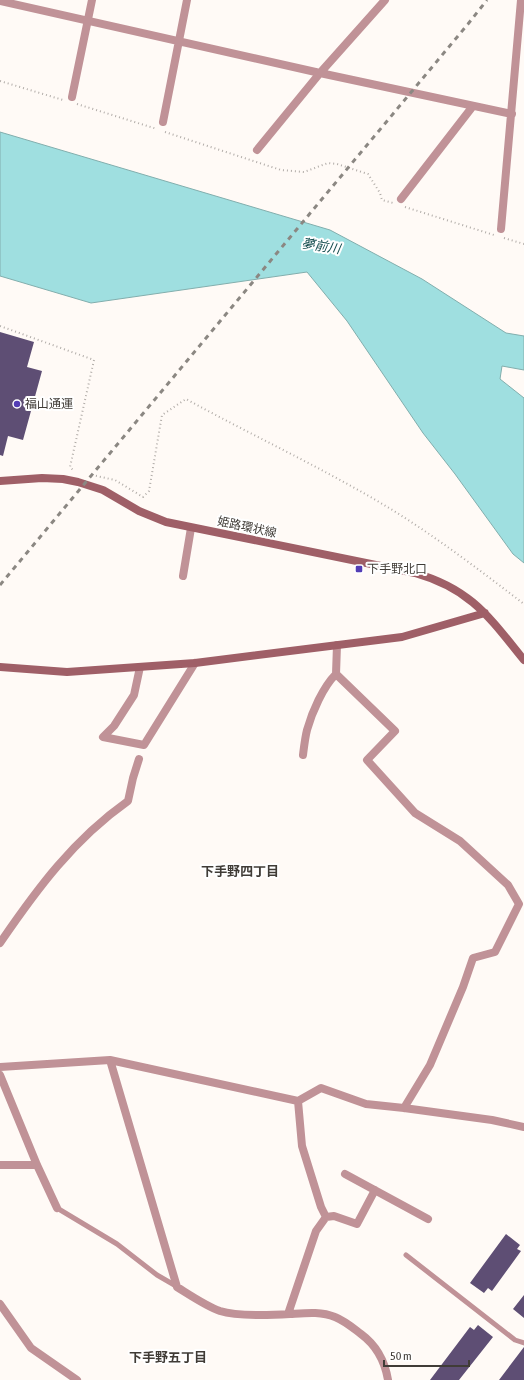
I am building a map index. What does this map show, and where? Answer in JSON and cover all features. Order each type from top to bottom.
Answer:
[{"type":"main road","name":"姫路環状線","points":[[0,481],[42,478],[63,479],[78,482],[103,490],[140,511],[166,522],[433,578],[458,591],[485,612],[524,660]]},
{"type":"main road","points":[[0,667],[66,672],[195,663],[402,637],[485,612]]},
{"type":"street","points":[[70,100],[92,0]]},
{"type":"street","points":[[163,122],[187,0]]},
{"type":"street","points":[[256,150],[320,73],[385,0]]},
{"type":"street","points":[[502,233],[521,0]]},
{"type":"street","points":[[0,1],[320,73],[512,114]]},
{"type":"street","points":[[515,71],[524,72]]},
{"type":"street","points":[[399,202],[472,106]]},
{"type":"street","points":[[183,576],[191,528]]},
{"type":"street","points":[[303,755],[307,730],[316,707],[328,682],[336,674],[336,645]]},
{"type":"street","points":[[140,667],[134,694],[114,726],[104,737],[144,745],[195,663]]},
{"type":"street","points":[[336,674],[395,731],[367,760],[415,813],[460,841],[508,885],[519,904],[495,952],[473,958],[463,987],[430,1065],[404,1108]]},
{"type":"street","points":[[0,944],[29,901],[50,874],[93,827],[128,801],[139,759]]},
{"type":"street","points":[[0,1067],[110,1060],[298,1101],[321,1088],[366,1104],[492,1120],[524,1126]]},
{"type":"street","points":[[110,1060],[177,1287],[220,1311],[240,1314],[321,1314],[335,1317],[348,1324],[376,1348],[388,1380]]},
{"type":"street","points":[[0,1075],[37,1165],[57,1208]]},
{"type":"street","points":[[298,1101],[302,1146],[321,1207],[326,1217]]},
{"type":"street","points":[[0,1165],[37,1165]]},
{"type":"street","points":[[345,1174],[428,1219]]},
{"type":"street","points":[[288,1314],[316,1231],[326,1217],[334,1216],[357,1224],[375,1190]]},
{"type":"street","points":[[0,1304],[31,1348],[77,1380]]},
{"type":"lane","points":[[57,1208],[117,1244],[157,1275],[177,1287]]},
{"type":"lane","points":[[406,1255],[515,1340],[524,1343]]},
{"type":"path","points":[[0,81],[70,100],[281,170],[304,172],[328,163],[337,164],[368,174],[380,193],[382,200],[399,202]]},
{"type":"path","points":[[405,207],[494,235]]},
{"type":"path","points":[[502,233],[524,244]]},
{"type":"path","points":[[0,326],[94,360],[70,467],[75,472]]},
{"type":"path","points":[[88,474],[115,480],[143,497],[149,491],[162,416],[186,399],[394,511],[454,551],[524,604]]},
{"type":"water","name":"夢前川","points":[[0,132],[330,230],[422,279],[506,333],[524,336],[524,370],[502,366],[500,379],[524,398],[524,563],[513,554],[455,474],[423,433],[347,321],[307,272],[91,303],[0,276]]},
{"type":"building","name":"福山通運","points":[[0,332],[34,342],[27,367],[42,371],[23,440],[8,436],[3,456],[0,455]]},
{"type":"building","points":[[506,1234],[520,1245],[517,1249],[521,1251],[492,1291],[488,1288],[484,1293],[470,1283]]},
{"type":"building","points":[[524,1295],[524,1318],[513,1309]]},
{"type":"building","points":[[478,1325],[493,1337],[459,1380],[430,1380],[470,1327],[474,1330]]},
{"type":"building","points":[[524,1347],[524,1380],[499,1380]]},
{"type":"railway","points":[[0,585],[487,0]]},
{"type":"place","name":"福山通運","points":[[17,404]]},
{"type":"place","name":"下手野北口","points":[[359,569]]},
{"type":"district","name":"下手野四丁目","points":[[240,871]]},
{"type":"district","name":"下手野五丁目","points":[[168,1357]]}]
